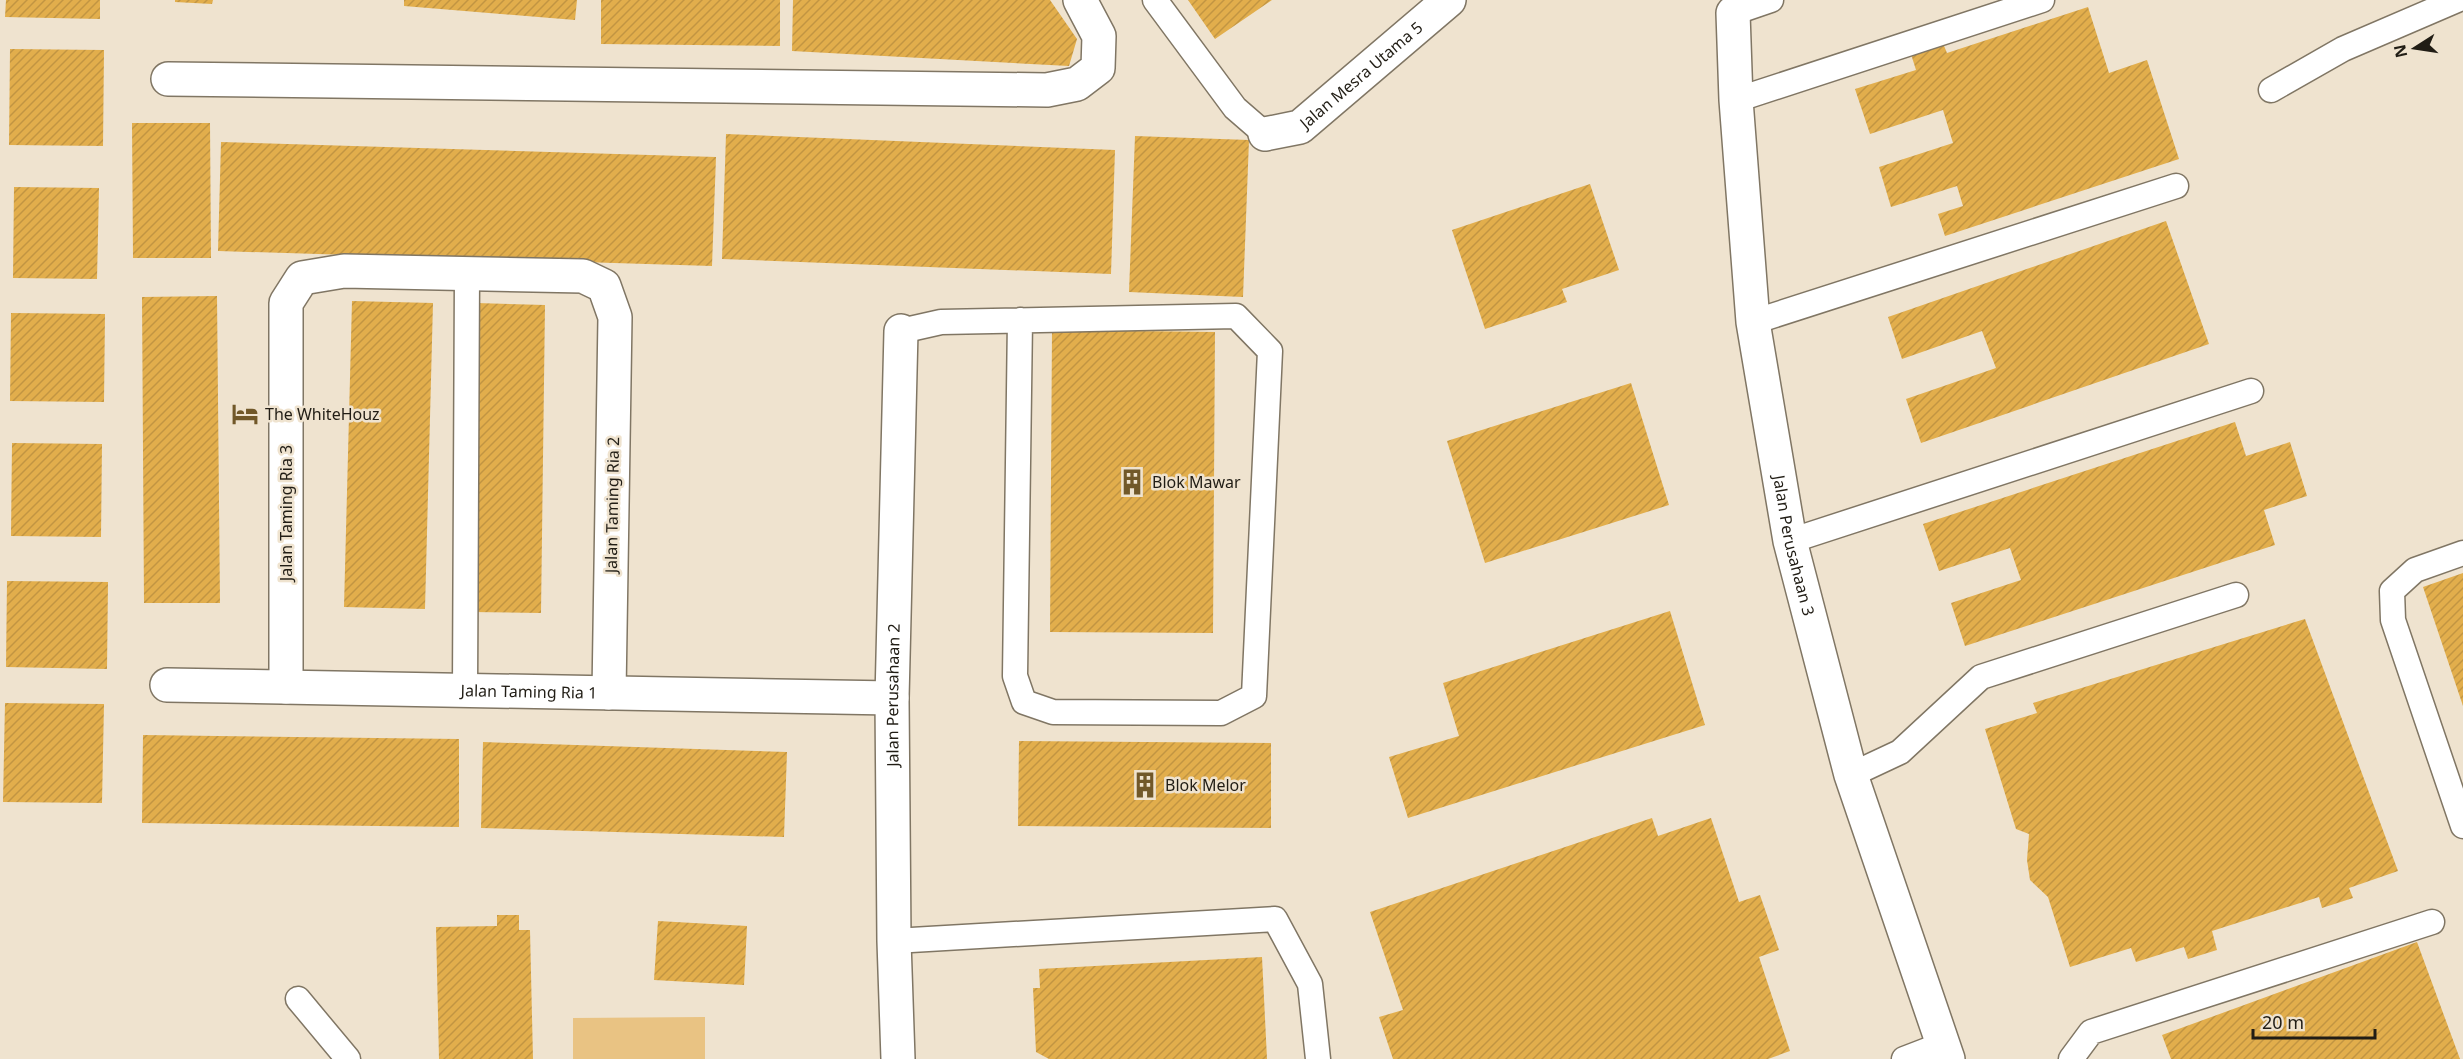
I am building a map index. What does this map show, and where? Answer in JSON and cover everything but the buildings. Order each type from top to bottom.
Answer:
[{"type":"street","points":[[168,79],[1047,90],[1077,84],[1098,68],[1099,36],[1080,0]]},
{"type":"street","name":"Jalan Mesra Utama 5","points":[[1265,134],[1300,127],[1449,0]]},
{"type":"street","name":"Jalan Perusahaan 3","points":[[1733,13],[1736,100],[1753,322],[1790,541],[1851,775],[1945,1052]]},
{"type":"street","name":"Jalan Taming Ria 3","points":[[286,687],[286,303],[302,278],[334,273],[467,274]]},
{"type":"street","name":"Jalan Taming Ria 2","points":[[467,274],[583,276],[604,286],[615,316],[609,693]]},
{"type":"street","name":"Jalan Perusahaan 2","points":[[898,1059],[894,940],[892,698],[901,331]]},
{"type":"street","name":"Jalan Taming Ria 1","points":[[166,685],[892,698]]},
{"type":"lane","points":[[1155,0],[1235,108],[1265,134]]},
{"type":"lane","points":[[1733,13],[1771,0]]},
{"type":"lane","points":[[1736,100],[2042,0]]},
{"type":"lane","points":[[2271,90],[2343,49],[2457,0]]},
{"type":"lane","points":[[1753,322],[2176,186]]},
{"type":"lane","points":[[465,690],[467,274]]},
{"type":"lane","points":[[901,331],[940,322],[1020,320],[1236,316],[1270,351],[1254,696],[1221,713],[1053,712],[1024,702],[1015,676],[1020,320]]},
{"type":"lane","points":[[1790,541],[2251,392]]},
{"type":"lane","points":[[2463,553],[2415,570],[2392,591],[2393,620],[2463,826]]},
{"type":"lane","points":[[1851,775],[1900,752],[1981,677],[2236,595]]},
{"type":"lane","points":[[894,940],[1275,920],[1310,984],[1318,1059]]},
{"type":"lane","points":[[2071,1059],[2091,1032],[2432,922]]},
{"type":"lane","points":[[298,999],[348,1059]]},
{"type":"lane","points":[[1904,1059],[1945,1052]]},
{"type":"shaded area","points":[[705,1017],[705,1059],[573,1059],[573,1018]]},
{"type":"place","name":"The WhiteHouz","points":[[245,414]]},
{"type":"place","name":"Blok Mawar","points":[[1132,482]]},
{"type":"place","name":"Blok Melor","points":[[1145,785]]}]
